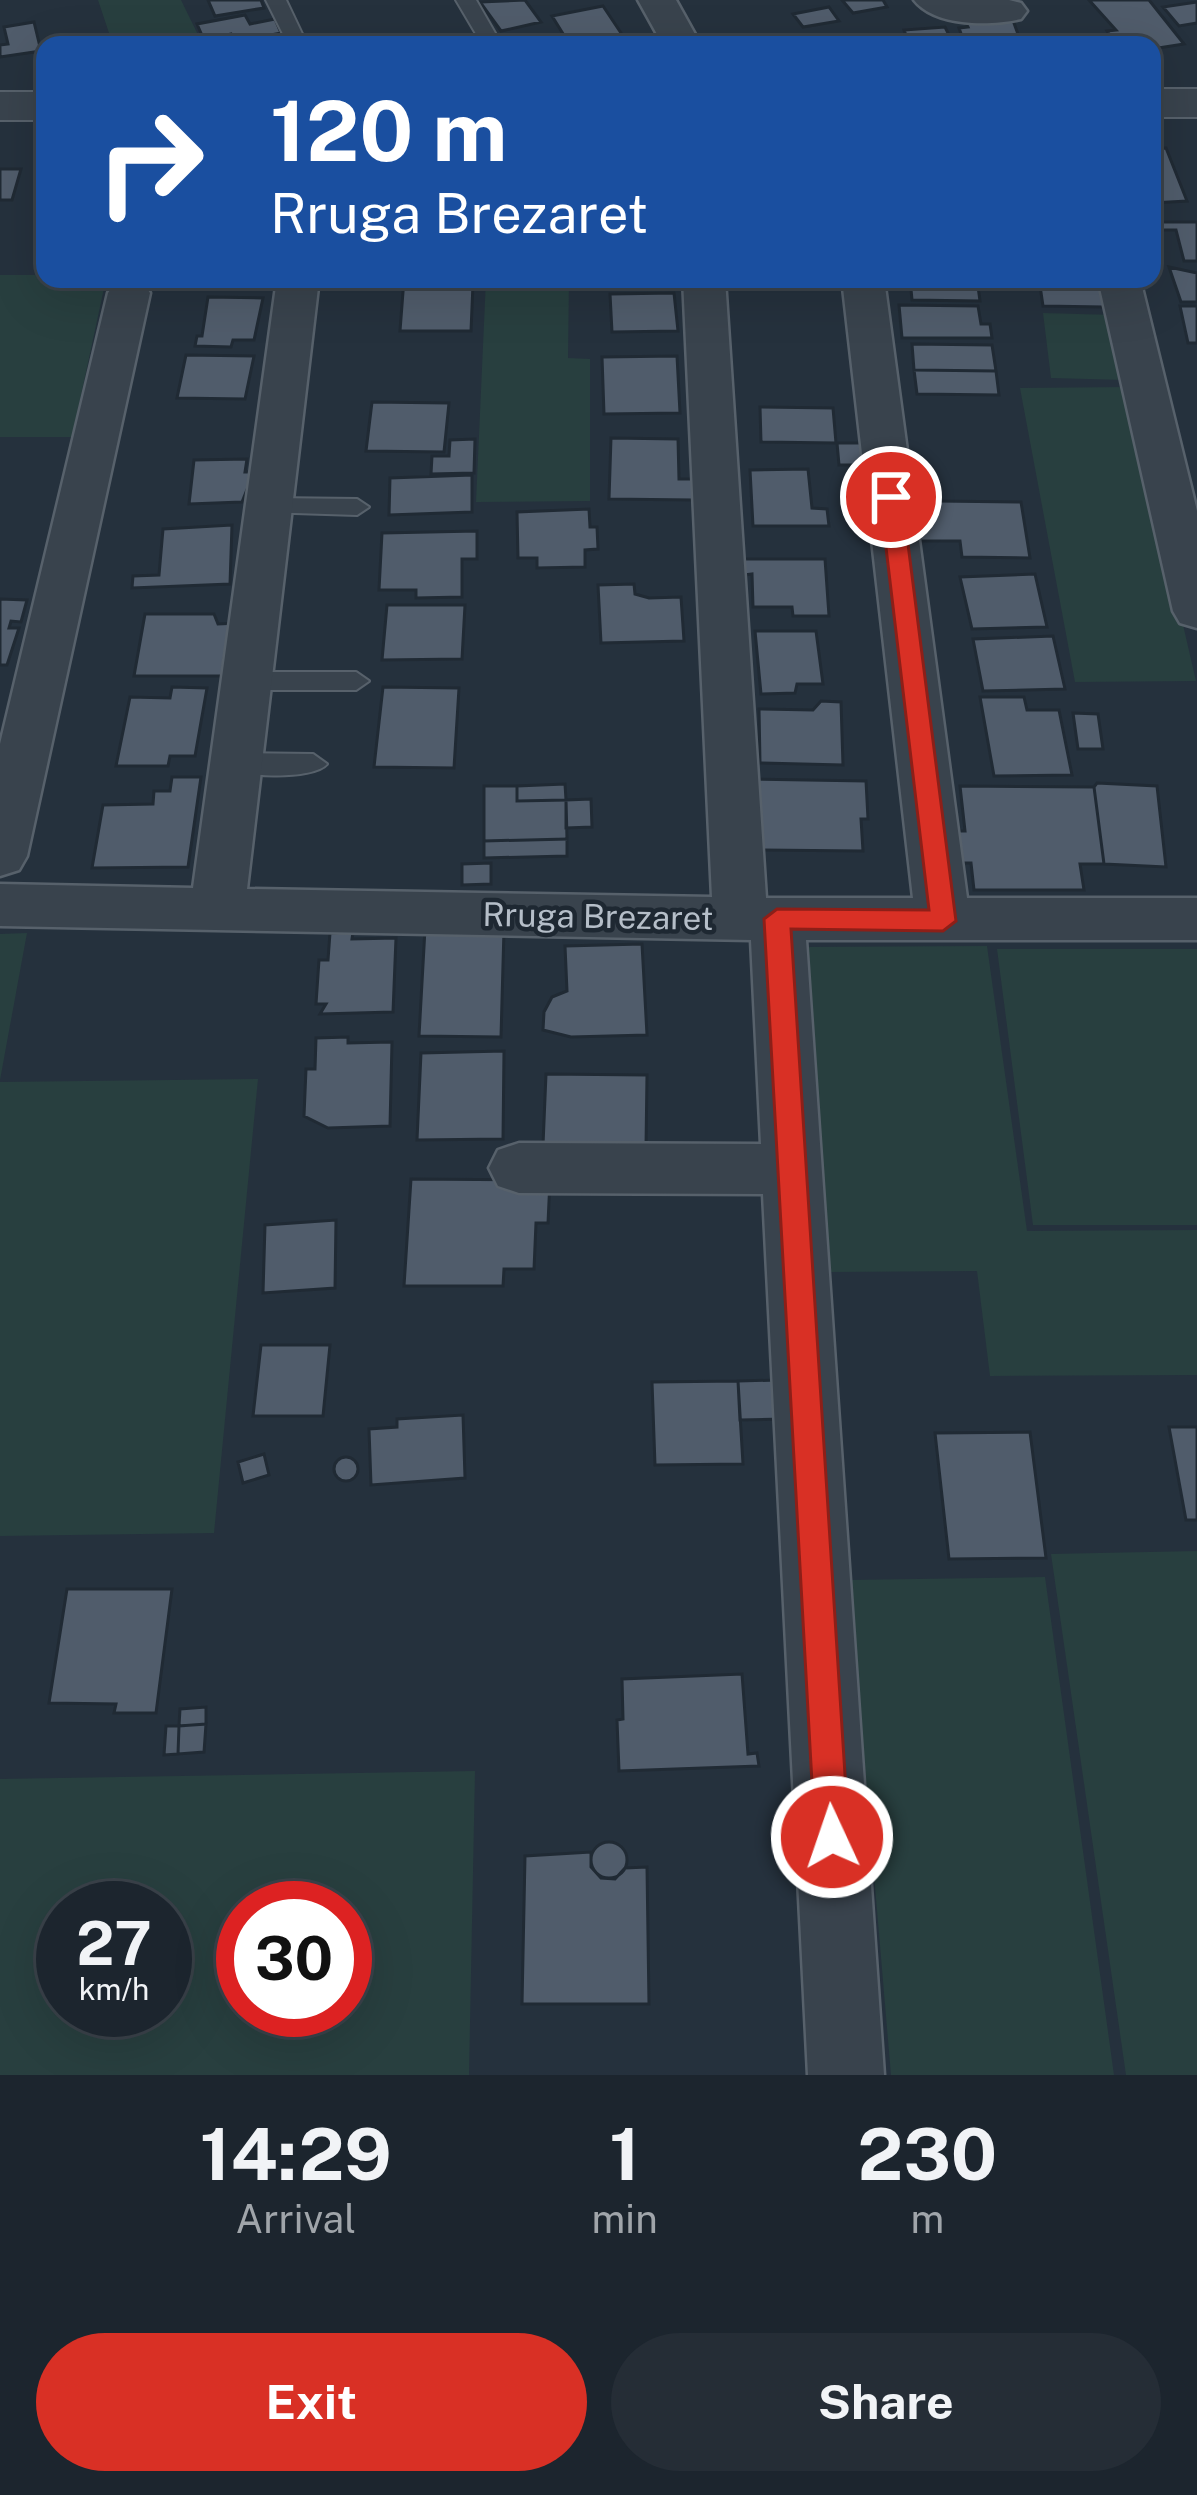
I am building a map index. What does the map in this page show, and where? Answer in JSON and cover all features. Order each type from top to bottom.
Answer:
[{"type":"street","points":[[657,0],[677,36]]},
{"type":"street","points":[[933,0],[960,10],[1008,11]]},
{"type":"street","points":[[1161,103],[1197,103]]},
{"type":"street","points":[[0,106],[36,106]]},
{"type":"street","points":[[217,908],[297,288]]},
{"type":"street","points":[[705,288],[759,919],[793,1169],[846,2075]]},
{"type":"street","points":[[863,288],[943,921]]},
{"type":"street","points":[[1121,288],[1197,611]]},
{"type":"street","points":[[0,856],[129,292]]},
{"type":"street","name":"Rruga Brezaret","points":[[0,905],[759,919],[1197,919]]},
{"type":"street","points":[[519,1168],[592,1174],[671,1168],[793,1169]]},
{"type":"lane","points":[[276,0],[293,36]]},
{"type":"lane","points":[[466,0],[487,36]]},
{"type":"lane","points":[[272,506],[357,507]]},
{"type":"lane","points":[[248,681],[356,681]]},
{"type":"lane","points":[[236,763],[314,764]]},
{"type":"green space","points":[[98,0],[181,0],[199,36],[110,36]]},
{"type":"green space","points":[[0,275],[36,275],[36,288],[104,288],[72,437],[0,437]]},
{"type":"green space","points":[[486,288],[569,288],[568,358],[590,359],[590,501],[476,502]]},
{"type":"green space","points":[[1043,313],[1115,315],[1126,380],[1051,378]]},
{"type":"green space","points":[[1128,387],[1196,681],[1075,682],[1020,388]]},
{"type":"green space","points":[[27,933],[0,1080],[0,934]]},
{"type":"green space","points":[[987,946],[1027,1231],[1197,1230],[1197,1375],[990,1376],[977,1271],[830,1272],[806,947]]},
{"type":"green space","points":[[997,949],[1197,949],[1197,1225],[1033,1225]]},
{"type":"green space","points":[[258,1079],[214,1533],[0,1536],[0,1082]]},
{"type":"green space","points":[[1197,1551],[1197,2075],[1126,2075],[1051,1554]]},
{"type":"green space","points":[[1045,1577],[1114,2075],[891,2075],[849,1580]]},
{"type":"green space","points":[[475,1771],[469,2075],[0,2075],[0,1779]]},
{"type":"building","points":[[208,0],[261,0],[264,8],[215,16]]},
{"type":"building","points":[[525,0],[541,22],[501,31],[480,2]]},
{"type":"building","points":[[842,0],[883,0],[887,7],[853,13]]},
{"type":"building","points":[[1089,0],[1149,0],[1184,44],[1161,48],[1161,36],[1110,36],[1107,31],[1116,30]]},
{"type":"building","points":[[1197,2],[1197,23],[1179,26],[1163,7]]},
{"type":"building","points":[[603,6],[623,36],[564,36],[552,16]]},
{"type":"building","points":[[829,7],[839,21],[803,27],[793,14]]},
{"type":"building","points":[[245,15],[250,24],[275,19],[281,33],[202,36],[197,24]]},
{"type":"building","points":[[1011,15],[1019,36],[962,36],[959,28],[968,27],[964,18]]},
{"type":"building","points":[[34,22],[36,52],[0,57],[0,45],[8,44],[4,27]]},
{"type":"building","points":[[945,27],[950,36],[906,36],[904,30]]},
{"type":"building","points":[[1161,148],[1166,148],[1187,201],[1161,202]]},
{"type":"building","points":[[0,169],[21,169],[12,200],[0,200]]},
{"type":"building","points":[[1161,222],[1197,222],[1197,261],[1184,261],[1176,230],[1161,230]]},
{"type":"building","points":[[1169,267],[1197,273],[1197,302],[1181,302]]},
{"type":"building","points":[[403,288],[473,288],[471,331],[400,331]]},
{"type":"building","points":[[911,288],[978,288],[980,301],[912,300]]},
{"type":"building","points":[[1040,288],[1101,288],[1104,307],[1043,306]]},
{"type":"building","points":[[674,293],[678,331],[612,332],[610,294]]},
{"type":"building","points":[[208,297],[263,298],[254,340],[233,340],[231,347],[195,346],[197,336],[202,336]]},
{"type":"building","points":[[899,305],[978,306],[981,324],[990,324],[992,338],[902,338]]},
{"type":"building","points":[[1180,306],[1197,306],[1197,343],[1188,343]]},
{"type":"building","points":[[912,344],[992,345],[996,371],[914,370]]},
{"type":"building","points":[[186,355],[254,356],[245,399],[177,398]]},
{"type":"building","points":[[677,356],[680,413],[604,414],[602,357]]},
{"type":"building","points":[[914,370],[996,371],[999,395],[917,394]]},
{"type":"building","points":[[372,402],[449,403],[444,452],[366,451]]},
{"type":"building","points":[[760,407],[833,408],[836,443],[761,442]]},
{"type":"building","points":[[611,438],[678,439],[679,479],[694,479],[693,500],[609,499]]},
{"type":"building","points":[[475,439],[474,473],[431,474],[432,456],[449,456],[450,440]]},
{"type":"building","points":[[837,443],[865,443],[867,465],[839,465]]},
{"type":"building","points":[[247,459],[245,472],[254,472],[242,502],[189,504],[194,460]]},
{"type":"building","points":[[808,469],[812,508],[827,509],[829,526],[753,526],[750,470]]},
{"type":"building","points":[[472,475],[472,512],[389,515],[390,478]]},
{"type":"building","points":[[912,491],[936,491],[938,501],[1021,502],[1030,558],[962,557],[960,541],[906,541]]},
{"type":"building","points":[[589,509],[590,527],[597,527],[598,549],[585,550],[585,567],[537,568],[537,558],[518,558],[517,512]]},
{"type":"building","points":[[232,525],[230,584],[132,588],[133,576],[159,575],[163,529]]},
{"type":"building","points":[[477,531],[477,559],[462,559],[462,597],[416,598],[416,590],[379,590],[382,533]]},
{"type":"building","points":[[744,559],[825,559],[829,616],[793,616],[792,607],[753,607],[752,574],[744,575]]},
{"type":"building","points":[[1035,574],[1047,627],[972,629],[960,577]]},
{"type":"building","points":[[634,584],[635,594],[649,598],[681,597],[684,641],[601,643],[598,585]]},
{"type":"building","points":[[0,599],[27,600],[21,622],[11,621],[9,628],[19,628],[7,665],[0,665]]},
{"type":"building","points":[[387,605],[465,605],[462,659],[382,660]]},
{"type":"building","points":[[145,614],[214,614],[218,624],[239,623],[235,653],[225,653],[222,676],[134,676]]},
{"type":"building","points":[[755,631],[816,631],[823,684],[797,684],[795,693],[761,694]]},
{"type":"building","points":[[1053,636],[1065,689],[983,691],[973,639]]},
{"type":"building","points":[[172,687],[207,688],[195,756],[170,756],[168,766],[116,766],[130,697],[170,698]]},
{"type":"building","points":[[383,687],[459,688],[454,768],[374,767]]},
{"type":"building","points":[[980,697],[1024,697],[1027,710],[1059,710],[1072,775],[994,776]]},
{"type":"building","points":[[821,701],[841,702],[843,765],[760,763],[759,709],[813,710]]},
{"type":"building","points":[[1073,713],[1098,714],[1103,749],[1078,749]]},
{"type":"building","points":[[172,777],[201,777],[188,867],[92,868],[103,805],[153,804],[154,791],[170,791]]},
{"type":"building","points":[[754,779],[866,781],[868,819],[861,819],[863,851],[756,850]]},
{"type":"building","points":[[1097,783],[1157,786],[1166,867],[1104,864]]},
{"type":"building","points":[[565,784],[566,800],[517,801],[517,786]]},
{"type":"building","points":[[484,786],[517,786],[517,801],[566,800],[567,839],[484,841]]},
{"type":"building","points":[[960,786],[1094,787],[1104,864],[1080,864],[1084,890],[974,890],[971,863],[952,863],[948,831],[965,831]]},
{"type":"building","points":[[591,799],[592,827],[566,828],[566,800]]},
{"type":"building","points":[[567,839],[567,856],[484,858],[484,841]]},
{"type":"building","points":[[491,863],[491,884],[462,885],[462,864]]},
{"type":"building","points":[[425,929],[504,929],[501,1037],[419,1036]]},
{"type":"building","points":[[353,932],[352,939],[396,938],[393,1012],[320,1014],[326,1004],[316,1004],[319,960],[328,960],[330,933]]},
{"type":"building","points":[[642,944],[647,1035],[571,1037],[543,1030],[544,1012],[552,997],[567,991],[565,946]]},
{"type":"building","points":[[348,1037],[348,1043],[392,1042],[390,1126],[328,1128],[304,1116],[306,1069],[315,1069],[316,1038]]},
{"type":"building","points":[[504,1051],[503,1139],[417,1140],[421,1053]]},
{"type":"building","points":[[546,1074],[647,1075],[646,1147],[543,1145]]},
{"type":"building","points":[[411,1179],[550,1180],[548,1223],[536,1223],[534,1269],[504,1269],[503,1286],[404,1286]]},
{"type":"building","points":[[336,1220],[335,1288],[263,1293],[265,1225]]},
{"type":"building","points":[[261,1345],[330,1345],[323,1416],[253,1416]]},
{"type":"building","points":[[778,1380],[782,1419],[740,1420],[738,1381]]},
{"type":"building","points":[[738,1381],[743,1464],[655,1465],[652,1382]]},
{"type":"building","points":[[463,1415],[465,1478],[371,1485],[369,1429],[397,1427],[397,1419]]},
{"type":"building","points":[[1169,1427],[1197,1427],[1197,1520],[1186,1520]]},
{"type":"building","points":[[1030,1432],[1046,1558],[949,1559],[935,1433]]},
{"type":"building","points":[[264,1454],[269,1475],[243,1483],[238,1462]]},
{"type":"building","points":[[346,1457],[358,1469],[346,1481],[334,1469]]},
{"type":"building","points":[[67,1589],[172,1589],[156,1713],[114,1713],[116,1704],[49,1703]]},
{"type":"building","points":[[742,1674],[748,1754],[757,1753],[759,1766],[619,1771],[617,1720],[623,1719],[622,1679]]},
{"type":"building","points":[[206,1707],[206,1724],[179,1726],[180,1709]]},
{"type":"building","points":[[206,1724],[204,1752],[178,1754],[179,1726]]},
{"type":"building","points":[[166,1726],[179,1726],[178,1754],[164,1755]]},
{"type":"building","points":[[609,1842],[622,1847],[627,1860],[622,1873],[609,1878],[596,1873],[591,1860],[596,1847]]},
{"type":"building","points":[[591,1852],[591,1867],[601,1878],[615,1879],[625,1868],[647,1867],[649,2004],[522,2004],[525,1856]]},
{"type":"route","points":[[832,1837],[777,919],[943,921],[891,497]]}]
